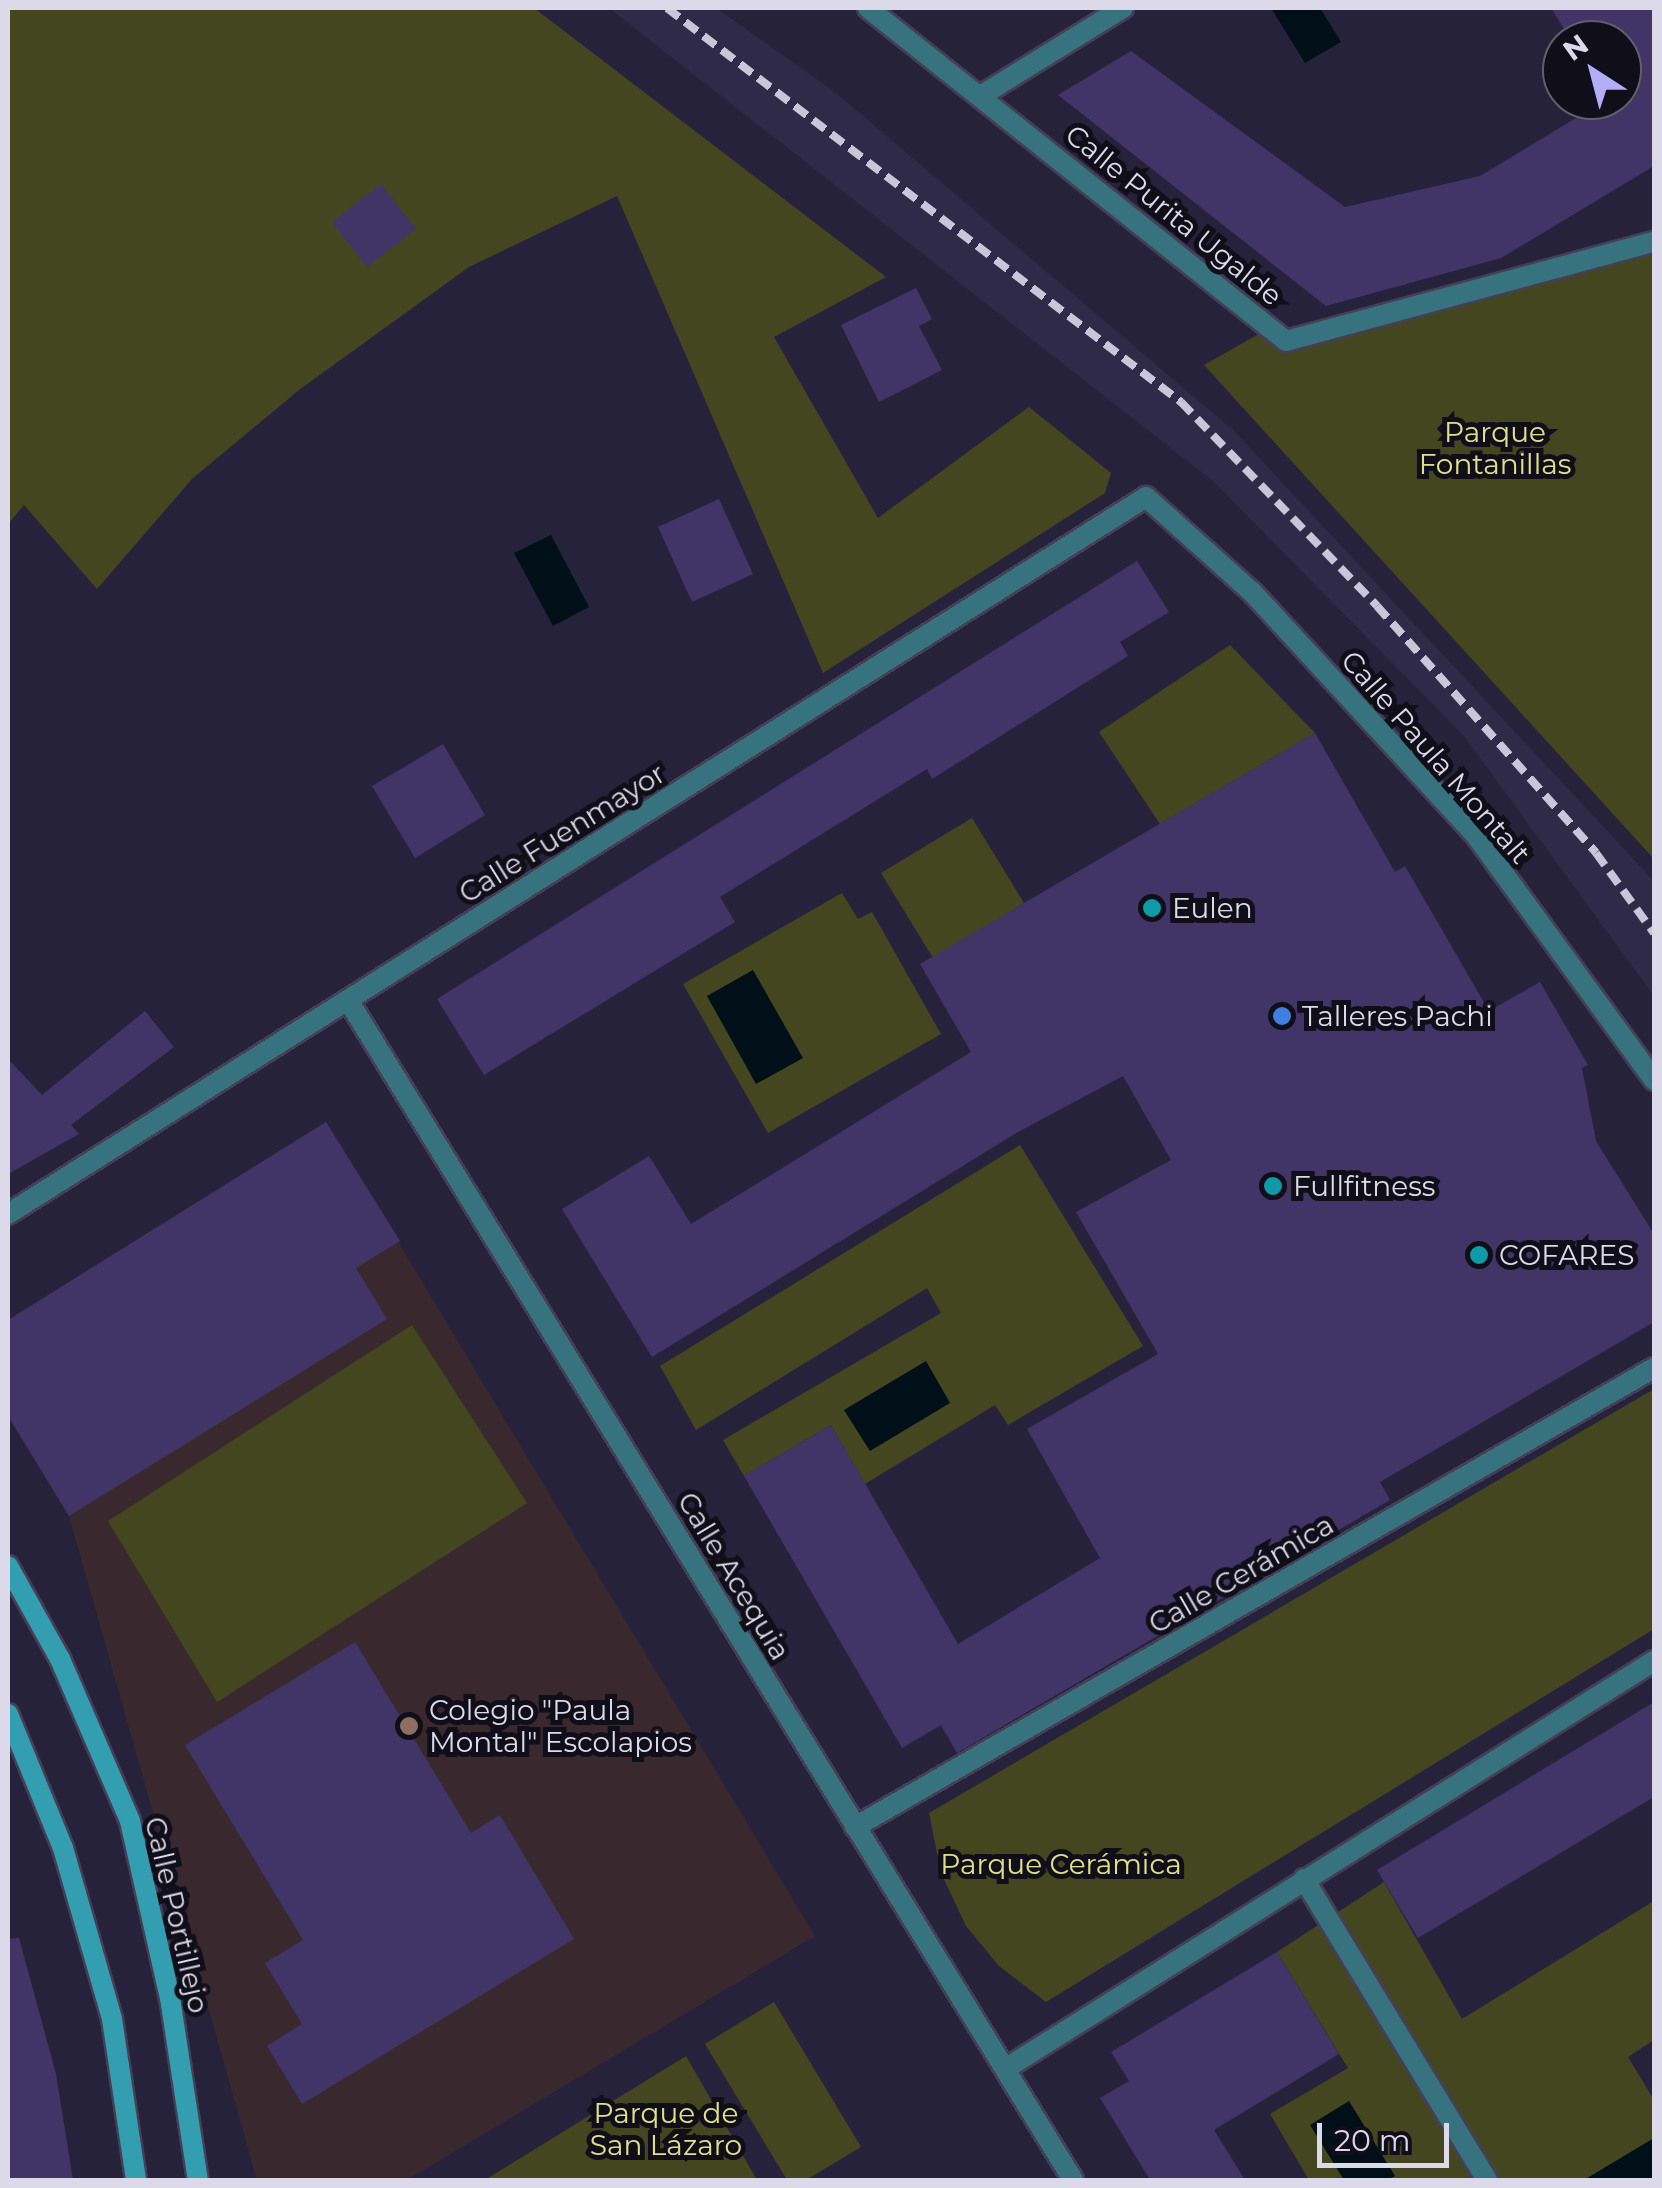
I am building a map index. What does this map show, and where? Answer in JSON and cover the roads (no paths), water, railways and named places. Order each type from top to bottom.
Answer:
[{"type":"main road","name":"Calle Portillejo","points":[[8,1566],[60,1658],[130,1821],[170,1998],[198,2180]]},
{"type":"main road","points":[[8,1714],[63,1848],[112,2019],[136,2180]]},
{"type":"street","name":"Calle Purita Ugalde","points":[[868,8],[1286,341],[1654,242]]},
{"type":"street","points":[[982,95],[1123,8]]},
{"type":"street","name":"Calle Fuenmayor","points":[[8,1214],[1146,496]]},
{"type":"street","name":"Calle Paula Montalt","points":[[1146,496],[1253,593],[1477,838],[1654,1080]]},
{"type":"street","name":"Calle Acequia","points":[[348,1000],[1073,2180]]},
{"type":"street","name":"Calle Cerámica","points":[[855,1827],[1654,1368]]},
{"type":"street","points":[[1005,2069],[1654,1661]]},
{"type":"street","points":[[1304,1878],[1487,2180]]},
{"type":"railway","points":[[667,8],[1181,402],[1377,606],[1596,853],[1654,933]]},
{"type":"place","name":"Eulen","points":[[1152,908]]},
{"type":"place","name":"Talleres Pachi","points":[[1282,1016]]},
{"type":"place","name":"Fullfitness","points":[[1273,1186]]},
{"type":"place","name":"COFARES","points":[[1479,1255]]},
{"type":"place","name":"Colegio \"Paula Montal\" Escolapios","points":[[409,1726]]},
{"type":"park label","name":"Parque Fontanillas","points":[[1495,448]]},
{"type":"park label","name":"Parque Cerámica","points":[[1061,1864]]},
{"type":"park label","name":"Parque de San Lázaro","points":[[666,2129]]}]
